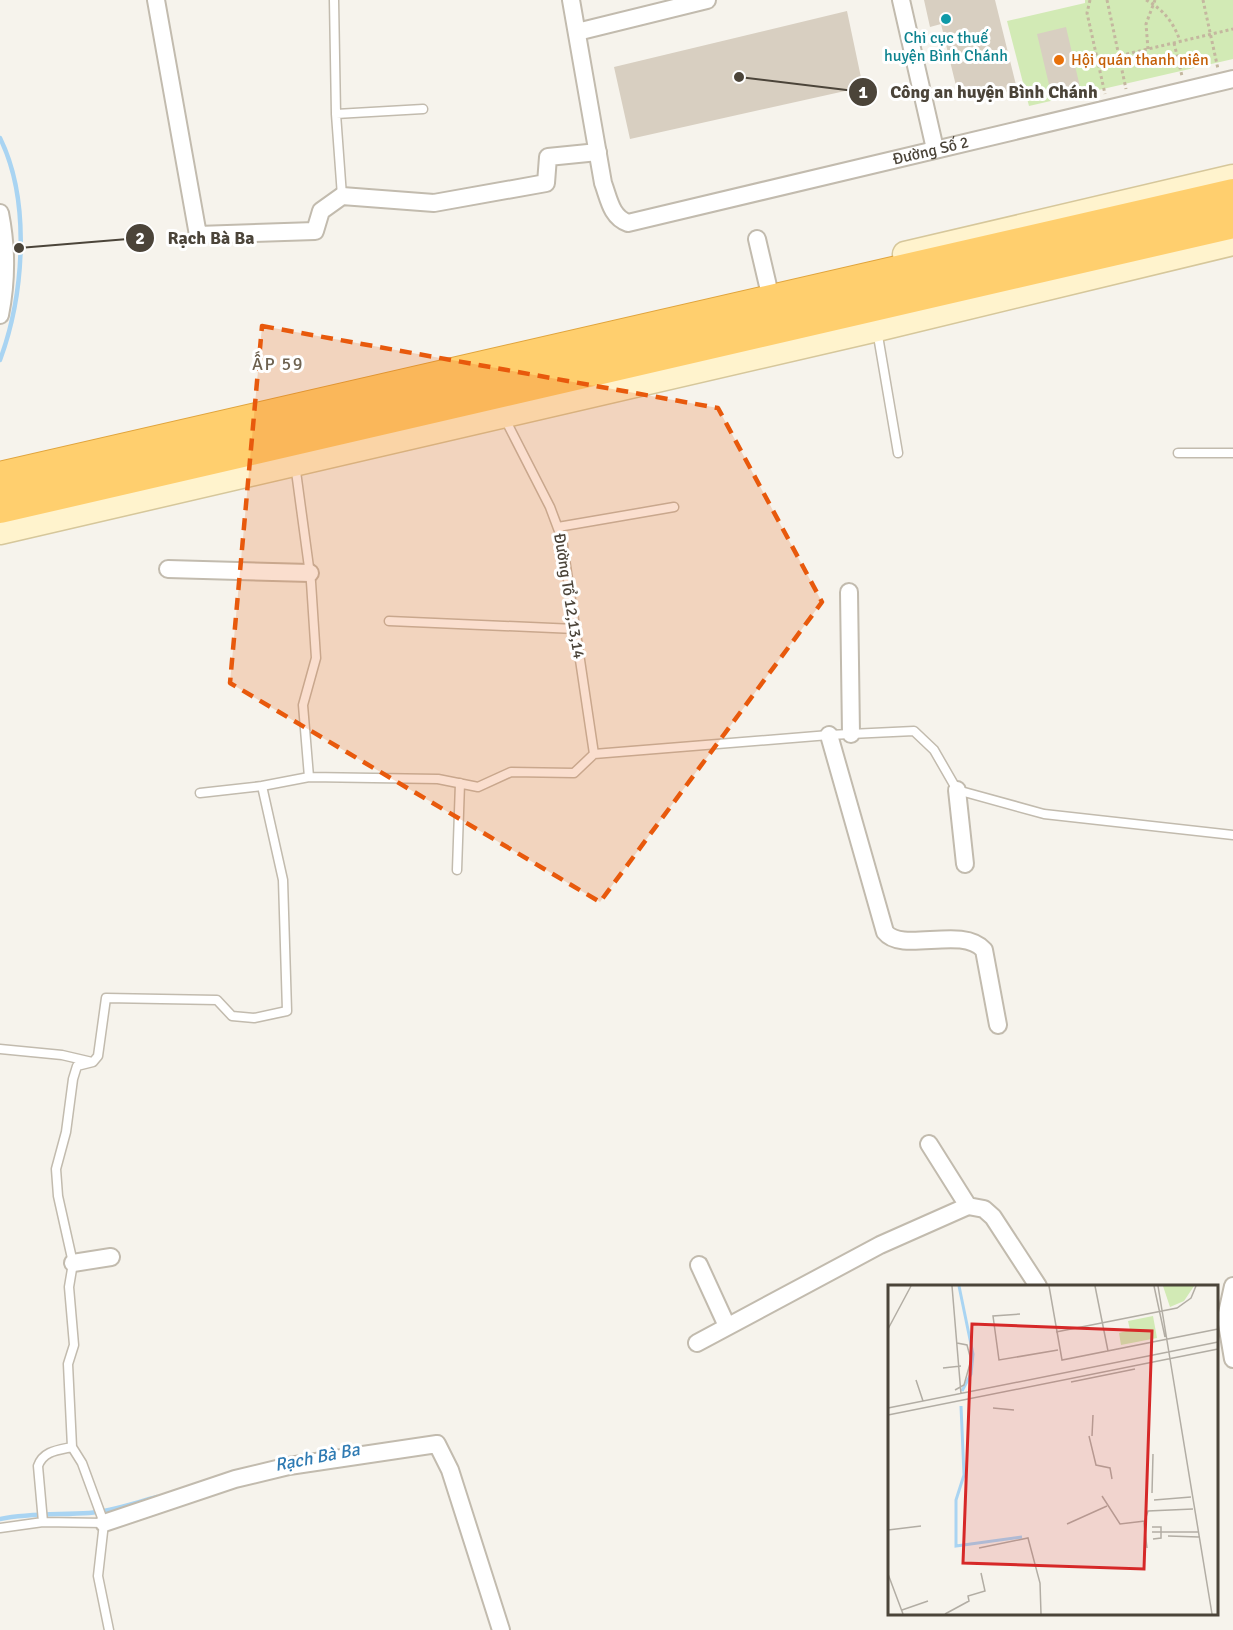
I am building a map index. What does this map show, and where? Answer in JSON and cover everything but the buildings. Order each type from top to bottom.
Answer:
[{"type":"highway","points":[[0,478],[1233,195]]},
{"type":"highway","points":[[0,507],[1233,222]]},
{"type":"street","points":[[156,0],[198,235],[315,231],[321,211],[342,196],[434,203],[489,194],[512,187],[546,183],[548,157],[598,152],[570,0]]},
{"type":"street","points":[[577,32],[707,0]]},
{"type":"street","points":[[901,0],[935,149]]},
{"type":"street","name":"Đường Số 2","points":[[598,152],[603,183],[613,211],[618,220],[628,223],[1227,80]]},
{"type":"street","points":[[0,464],[1233,177]]},
{"type":"street","points":[[0,213],[6,244],[6,278],[0,315]]},
{"type":"street","points":[[758,239],[768,286]]},
{"type":"street","points":[[0,532],[877,329],[1233,243]]},
{"type":"street","points":[[168,569],[310,573]]},
{"type":"street","points":[[849,592],[851,734]]},
{"type":"street","points":[[829,735],[885,932],[888,936],[900,939],[965,940],[980,946],[984,950],[998,1025]]},
{"type":"street","points":[[957,790],[965,864]]},
{"type":"street","points":[[929,1144],[968,1206]]},
{"type":"street","points":[[698,1343],[903,1233],[968,1206],[984,1209],[993,1217],[1037,1285]]},
{"type":"street","points":[[73,1263],[111,1257]]},
{"type":"street","points":[[699,1265],[727,1326]]},
{"type":"street","points":[[1233,1286],[1222,1303],[1233,1359]]},
{"type":"street","points":[[103,1522],[235,1479],[289,1466],[437,1444],[450,1470],[501,1630]]},
{"type":"lane","points":[[334,0],[336,114],[342,196]]},
{"type":"lane","points":[[336,114],[423,109]]},
{"type":"lane","points":[[877,329],[898,453]]},
{"type":"lane","name":"Đường Tổ 12,13,14","points":[[502,414],[550,507],[562,539],[594,754]]},
{"type":"lane","points":[[1178,453],[1233,453]]},
{"type":"lane","points":[[295,464],[310,573],[316,658],[303,705],[309,777]]},
{"type":"lane","points":[[558,527],[674,507]]},
{"type":"lane","points":[[389,621],[574,629]]},
{"type":"lane","points":[[200,793],[262,786],[309,777],[438,779],[478,787],[511,772],[574,773],[594,754],[829,735],[914,731],[934,750],[957,790],[1044,814],[1233,835]]},
{"type":"lane","points":[[457,870],[460,783]]},
{"type":"lane","points":[[93,1062],[101,1045],[106,998],[217,1000],[232,1016],[255,1018],[287,1011],[283,880],[266,814],[262,786]]},
{"type":"lane","points":[[0,1049],[62,1055],[93,1062]]},
{"type":"lane","points":[[93,1062],[77,1066],[73,1079],[66,1132],[56,1169],[58,1196],[73,1263],[69,1287],[74,1345],[68,1364],[72,1447],[82,1463],[103,1522],[98,1576],[109,1630]]},
{"type":"lane","points":[[43,1521],[40,1460],[51,1452],[72,1447]]},
{"type":"lane","points":[[0,1528],[43,1521],[103,1522]]},
{"type":"path","points":[[1090,0],[1087,13],[1108,108]]},
{"type":"path","points":[[1107,0],[1129,103]]},
{"type":"path","points":[[1146,0],[1154,2],[1174,25],[1180,42]]},
{"type":"path","points":[[1203,0],[1211,34],[1227,80]]},
{"type":"path","points":[[1148,49],[1146,24],[1154,2]]},
{"type":"path","points":[[1097,61],[1233,29]]},
{"type":"path","points":[[1174,43],[1185,90]]},
{"type":"highlighted area","points":[[262,326],[718,408],[822,602],[600,902],[230,683]]},
{"type":"green space","points":[[1085,0],[1233,0],[1233,59],[1029,106],[1007,21],[1085,3]]},
{"type":"waterway","name":"Rạch Bà Ba","points":[[0,138],[10,163],[16,190],[21,248],[14,307],[0,360]]},
{"type":"waterway","name":"Rạch Bà Ba","points":[[0,1519],[98,1512],[157,1497]]},
{"type":"place","name":"Chi cục thuế huyện Bình Chánh","points":[[946,19]]},
{"type":"place","name":"Hội quán thanh niên","points":[[1059,60]]},
{"type":"place","name":"Công an huyện Bình Chánh","points":[[739,77]]},
{"type":"place","name":"Rạch Bà Ba","points":[[19,248]]},
{"type":"district","name":"ẤP 59","points":[[278,364]]}]
